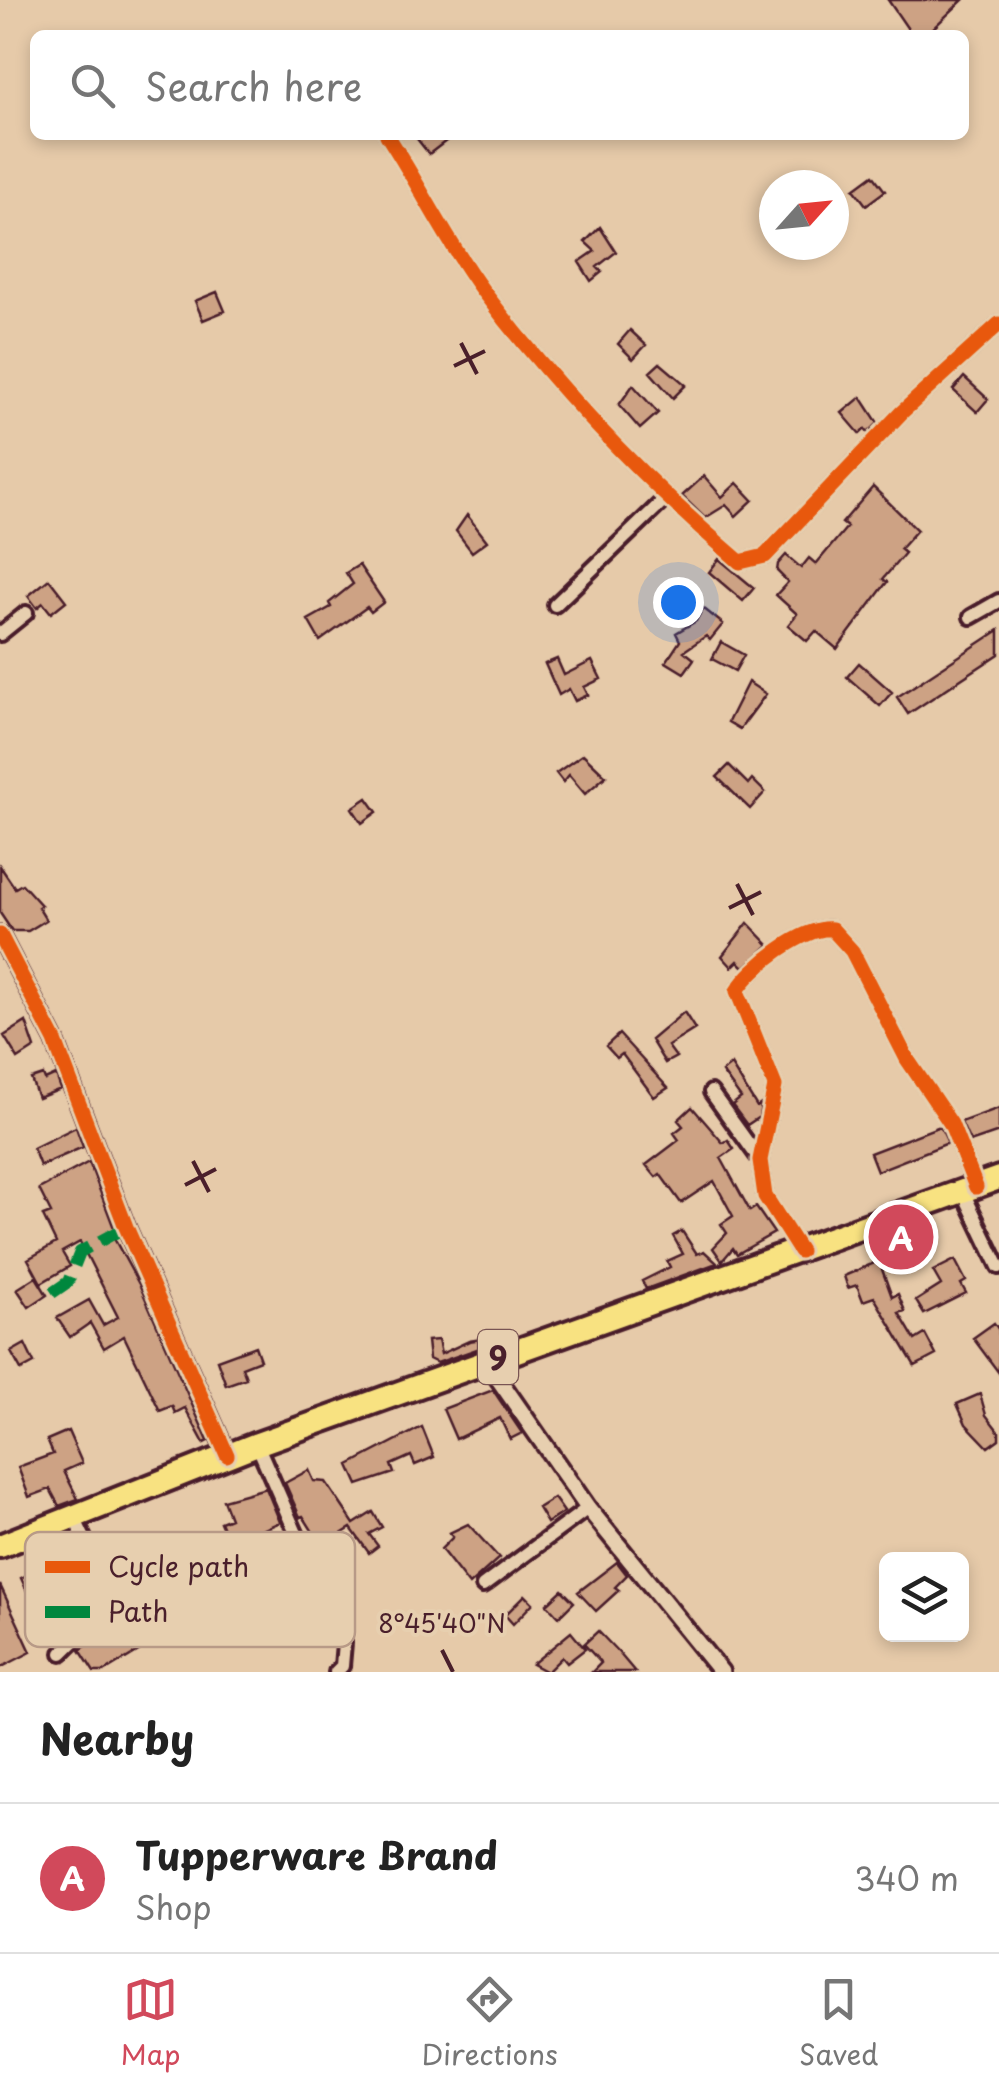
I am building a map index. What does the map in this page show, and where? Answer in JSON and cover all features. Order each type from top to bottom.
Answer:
[{"type":"highway","name":"9","points":[[33,1532],[257,1444],[999,1178]]},
{"type":"highway","name":"9","points":[[0,1546],[25,1535]]},
{"type":"street","points":[[390,140],[483,290],[665,499],[740,562],[757,560],[902,412],[999,324]]},
{"type":"street","points":[[555,606],[665,499]]},
{"type":"street","points":[[971,617],[999,601]]},
{"type":"street","points":[[0,634],[26,613]]},
{"type":"street","points":[[800,1251],[765,1196],[760,1160],[775,1086],[737,990],[800,935],[817,927],[832,928],[852,951],[907,1060],[951,1124],[969,1189],[999,1268]]},
{"type":"street","points":[[0,935],[54,1041],[126,1227],[227,1456]]},
{"type":"street","points":[[710,1092],[760,1160]]},
{"type":"street","points":[[486,1361],[588,1508],[722,1672]]},
{"type":"street","points":[[257,1444],[295,1532]]},
{"type":"street","points":[[483,1586],[588,1508]]},
{"type":"street","points":[[73,1515],[81,1532]]},
{"type":"street","points":[[62,1653],[68,1647]]},
{"type":"street","points":[[336,1672],[342,1666],[344,1647]]},
{"type":"building","points":[[888,0],[963,0],[931,30],[909,30]]},
{"type":"building","points":[[418,140],[446,141],[429,154]]},
{"type":"building","points":[[873,175],[885,191],[866,205],[854,189]]},
{"type":"building","points":[[600,227],[616,252],[597,267],[602,272],[591,281],[579,262],[595,251],[585,242]]},
{"type":"building","points":[[217,292],[225,311],[203,320],[195,301]]},
{"type":"building","points":[[630,330],[646,345],[633,359],[618,344]]},
{"type":"building","points":[[660,363],[686,385],[673,398],[650,372]]},
{"type":"building","points":[[964,377],[988,399],[977,412],[953,390]]},
{"type":"building","points":[[633,385],[658,413],[640,429],[619,405]]},
{"type":"building","points":[[861,397],[878,423],[868,433],[865,429],[860,434],[842,413]]},
{"type":"building","points":[[704,476],[722,497],[737,483],[753,500],[736,516],[726,505],[705,518],[682,496]]},
{"type":"building","points":[[873,487],[917,530],[900,549],[905,553],[883,579],[887,582],[837,649],[816,631],[807,641],[788,625],[797,614],[776,595],[788,582],[777,571],[778,564],[786,555],[801,568],[809,558],[816,564],[847,527],[842,523]]},
{"type":"building","points":[[467,515],[487,541],[472,552],[456,531]]},
{"type":"building","points":[[719,559],[754,588],[743,601],[709,572]]},
{"type":"building","points":[[359,565],[384,602],[371,612],[367,607],[320,641],[308,620],[331,607],[329,603],[353,584],[346,573]]},
{"type":"building","points":[[49,579],[66,601],[51,613],[43,603],[37,608],[28,596]]},
{"type":"building","points":[[703,608],[723,624],[710,640],[706,636],[684,651],[694,659],[684,673],[666,662],[680,641],[676,633],[696,621]]},
{"type":"building","points":[[999,630],[999,654],[908,714],[897,697]]},
{"type":"building","points":[[721,642],[744,655],[735,671],[712,659]]},
{"type":"building","points":[[557,659],[564,675],[592,661],[601,679],[584,687],[588,695],[575,701],[569,689],[559,695],[545,664]]},
{"type":"building","points":[[859,663],[892,692],[880,706],[847,677]]},
{"type":"building","points":[[748,682],[766,694],[740,729],[728,722]]},
{"type":"building","points":[[583,754],[606,776],[585,794],[569,775],[563,782],[556,773]]},
{"type":"building","points":[[729,765],[748,784],[752,779],[765,792],[750,809],[717,777]]},
{"type":"building","points":[[367,798],[377,812],[362,823],[352,808]]},
{"type":"building","points":[[0,866],[15,888],[22,884],[41,905],[38,907],[46,920],[28,931],[12,931],[0,913]]},
{"type":"building","points":[[748,923],[769,945],[744,967],[738,961],[732,967],[722,956]]},
{"type":"building","points":[[684,1012],[695,1029],[668,1046],[676,1057],[665,1063],[651,1040]]},
{"type":"building","points":[[26,1022],[35,1048],[18,1059],[4,1036]]},
{"type":"building","points":[[619,1034],[668,1088],[654,1097],[622,1054],[617,1058],[606,1046]]},
{"type":"building","points":[[731,1065],[757,1107],[761,1104],[759,1117],[747,1125],[732,1105],[741,1098],[722,1072]]},
{"type":"building","points":[[43,1075],[45,1080],[56,1075],[61,1089],[38,1098],[31,1079]]},
{"type":"building","points":[[692,1107],[723,1143],[728,1140],[734,1149],[721,1158],[750,1211],[756,1207],[774,1233],[737,1254],[733,1248],[722,1261],[713,1248],[727,1233],[721,1224],[733,1216],[714,1181],[681,1203],[660,1174],[656,1177],[646,1165],[679,1140],[674,1133],[683,1126],[678,1120]]},
{"type":"building","points":[[999,1108],[999,1132],[970,1142],[961,1122]]},
{"type":"building","points":[[940,1126],[948,1143],[877,1171],[870,1153]]},
{"type":"building","points":[[76,1127],[83,1147],[40,1166],[33,1148]]},
{"type":"building","points":[[89,1162],[114,1228],[110,1231],[140,1286],[208,1441],[204,1443],[185,1408],[175,1413],[172,1406],[160,1411],[124,1336],[104,1348],[90,1323],[70,1337],[57,1318],[89,1300],[103,1325],[118,1317],[80,1242],[62,1252],[70,1266],[41,1283],[28,1259],[56,1243],[43,1216],[51,1213],[39,1189]]},
{"type":"building","points":[[682,1231],[697,1254],[704,1251],[717,1263],[646,1289],[642,1281],[670,1267],[667,1261],[683,1254],[673,1236]]},
{"type":"building","points":[[955,1260],[966,1281],[961,1284],[966,1293],[924,1314],[916,1301],[941,1285],[933,1271]]},
{"type":"building","points":[[879,1261],[892,1297],[898,1294],[905,1311],[899,1313],[915,1340],[925,1334],[936,1355],[915,1366],[874,1297],[863,1301],[857,1285],[848,1288],[844,1276]]},
{"type":"building","points":[[36,1277],[47,1295],[29,1307],[17,1289]]},
{"type":"building","points":[[994,1323],[999,1330],[999,1373],[973,1338]]},
{"type":"building","points":[[501,1336],[503,1340],[437,1363],[429,1359],[427,1341],[438,1340],[441,1354],[469,1341]]},
{"type":"building","points":[[25,1344],[34,1363],[21,1370],[11,1352]]},
{"type":"building","points":[[255,1346],[260,1360],[242,1367],[246,1378],[226,1385],[217,1360]]},
{"type":"building","points":[[493,1390],[522,1433],[510,1439],[500,1418],[456,1439],[443,1409]]},
{"type":"building","points":[[980,1394],[986,1415],[999,1432],[999,1439],[988,1447],[966,1424],[957,1404]]},
{"type":"building","points":[[422,1427],[434,1457],[415,1465],[411,1456],[391,1465],[394,1473],[358,1485],[349,1465]]},
{"type":"building","points":[[68,1431],[82,1463],[64,1471],[78,1499],[59,1506],[50,1489],[29,1497],[18,1467],[53,1454],[47,1440]]},
{"type":"building","points":[[309,1470],[314,1481],[326,1482],[354,1524],[373,1512],[382,1527],[369,1534],[378,1546],[369,1553],[351,1528],[345,1532],[313,1532],[300,1517],[285,1483]]},
{"type":"building","points":[[266,1488],[280,1522],[258,1532],[224,1532],[220,1522],[230,1518],[223,1500]]},
{"type":"building","points":[[554,1498],[564,1512],[547,1523],[538,1508]]},
{"type":"building","points":[[468,1524],[499,1558],[469,1585],[441,1549],[453,1537],[449,1533]]},
{"type":"building","points":[[617,1562],[627,1575],[615,1587],[619,1590],[596,1611],[578,1592]]},
{"type":"building","points":[[0,1585],[25,1647],[31,1652],[0,1668]]},
{"type":"building","points":[[562,1590],[574,1602],[559,1617],[547,1604]]},
{"type":"building","points":[[525,1595],[533,1603],[513,1624],[505,1615]]},
{"type":"building","points":[[598,1631],[635,1672],[592,1672],[601,1663],[584,1644]]},
{"type":"building","points":[[571,1632],[585,1649],[567,1663],[562,1657],[547,1672],[532,1664]]},
{"type":"building","points":[[80,1650],[140,1650],[104,1672],[94,1672]]},
{"type":"marked path","points":[[52,1293],[68,1282],[80,1252],[126,1227]]},
{"type":"cycle path","points":[[390,140],[457,253],[512,328],[604,434],[740,562],[765,556],[902,412],[999,324]]},
{"type":"cycle path","points":[[800,1251],[765,1196],[760,1160],[775,1086],[737,991],[766,960],[807,934],[832,929],[852,951],[907,1059],[951,1124],[976,1187]]},
{"type":"cycle path","points":[[0,935],[55,1041],[126,1227],[227,1455]]},
{"type":"place","name":"Tupperware Brand","points":[[901,1237]]}]
